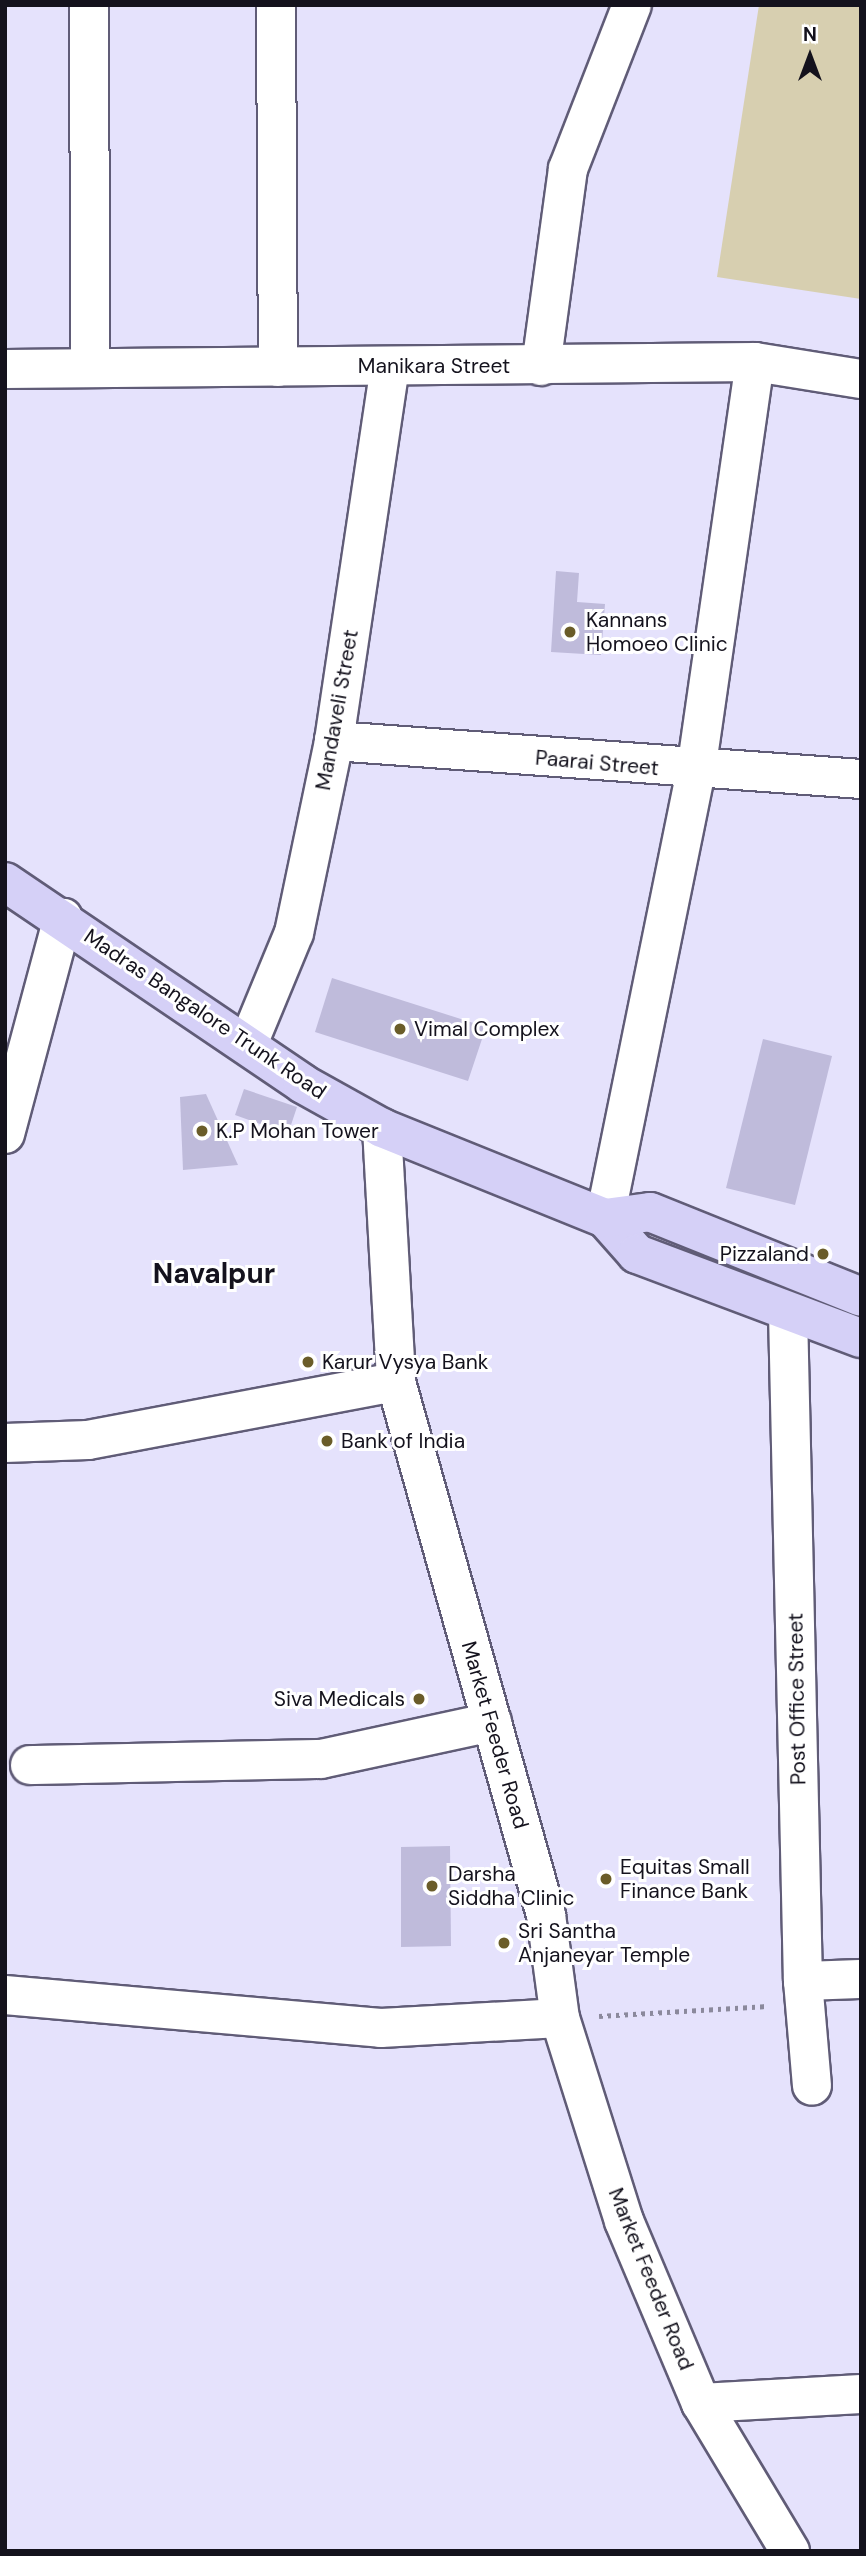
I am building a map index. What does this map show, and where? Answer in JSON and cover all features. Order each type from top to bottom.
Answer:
[{"type":"highway","name":"Madras Bangalore Trunk Road","points":[[5,882],[63,918],[248,1044],[382,1128],[604,1218],[637,1254],[861,1338]]},
{"type":"highway","name":"Madras Bangalore Trunk Road","points":[[604,1218],[650,1212],[861,1297]]},
{"type":"street","points":[[89,5],[90,367]]},
{"type":"street","points":[[276,5],[278,367]]},
{"type":"street","points":[[541,366],[568,169],[632,5]]},
{"type":"street","points":[[604,1218],[696,771],[755,362]]},
{"type":"street","name":"Manikara Street","points":[[5,369],[755,362],[861,379]]},
{"type":"street","name":"Mandaveli Street","points":[[248,1044],[294,933],[334,741],[390,367]]},
{"type":"street","name":"Paarai Street","points":[[334,741],[696,771],[861,779]]},
{"type":"street","points":[[5,1134],[63,918]]},
{"type":"street","name":"Market Feeder Road","points":[[382,1128],[396,1382],[546,1915],[560,2018],[624,2221],[701,2403],[790,2551]]},
{"type":"street","name":"Post Office Street","points":[[788,1312],[804,1993],[812,2086]]},
{"type":"street","points":[[5,1443],[88,1440],[396,1382]]},
{"type":"street","points":[[30,1765],[321,1759],[492,1722]]},
{"type":"street","points":[[804,1993],[861,1979]]},
{"type":"street","points":[[5,1995],[381,2028],[560,2018]]},
{"type":"street","points":[[701,2403],[861,2394]]},
{"type":"path","points":[[560,2018],[804,1993]]},
{"type":"shaded area","points":[[759,5],[861,5],[861,299],[717,277]]},
{"type":"building","points":[[556,571],[579,573],[577,602],[605,604],[601,655],[551,652]]},
{"type":"building","name":"Vimal Complex","points":[[332,978],[486,1027],[468,1081],[315,1032]]},
{"type":"building","points":[[763,1039],[832,1056],[795,1205],[726,1188]]},
{"type":"building","points":[[244,1089],[297,1107],[288,1134],[235,1115]]},
{"type":"building","name":"K.P Mohan Tower","points":[[206,1094],[238,1165],[183,1170],[180,1097]]},
{"type":"building","points":[[450,1846],[451,1946],[401,1947],[401,1847]]},
{"type":"place","name":"Kannans Homoeo Clinic","points":[[570,632]]},
{"type":"place","name":"Vimal Complex","points":[[400,1029]]},
{"type":"place","name":"K.P Mohan Tower","points":[[202,1131]]},
{"type":"place","name":"Pizzaland","points":[[823,1254]]},
{"type":"place","name":"Karur Vysya Bank","points":[[308,1362]]},
{"type":"place","name":"Bank of India","points":[[327,1441]]},
{"type":"place","name":"Siva Medicals","points":[[419,1699]]},
{"type":"place","name":"Equitas Small Finance Bank","points":[[606,1879]]},
{"type":"place","name":"Darsha Siddha Clinic","points":[[432,1886]]},
{"type":"place","name":"Sri Santha Anjaneyar Temple","points":[[504,1943]]},
{"type":"district","name":"Navalpur","points":[[214,1274]]}]
